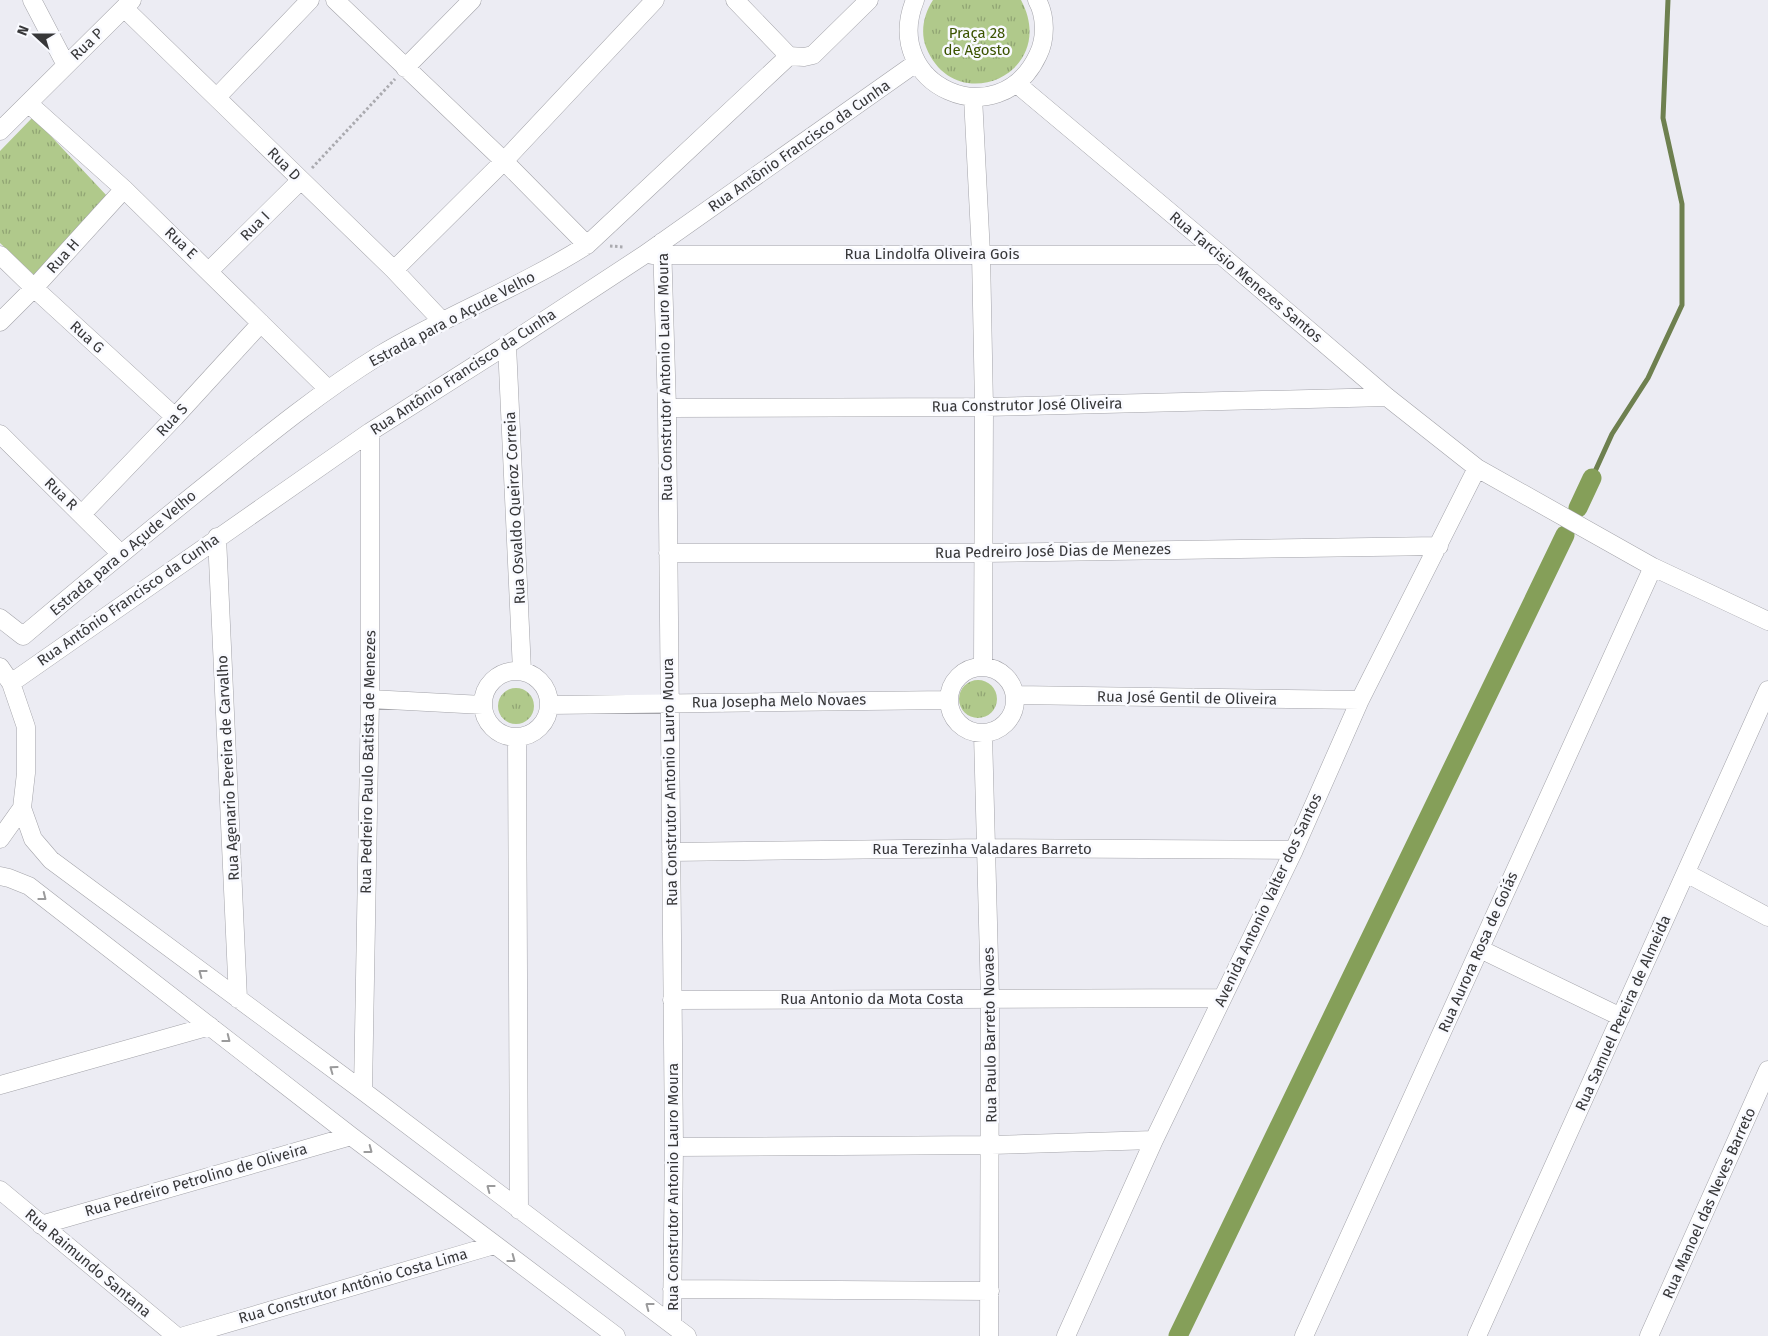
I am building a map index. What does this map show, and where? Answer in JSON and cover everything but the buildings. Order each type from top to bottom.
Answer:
[{"type":"street","points":[[32,0],[66,65]]},
{"type":"street","points":[[217,96],[310,0]]},
{"type":"street","points":[[335,0],[504,161],[587,246]]},
{"type":"street","points":[[405,68],[472,0]]},
{"type":"street","points":[[394,270],[504,161],[655,0]]},
{"type":"street","points":[[735,0],[789,56],[804,57],[813,55],[869,0]]},
{"type":"street","points":[[915,0],[910,12],[908,30],[910,46],[916,63],[931,81],[950,93],[973,97],[996,94],[1017,84],[1032,68],[1042,48],[1044,26],[1037,0]]},
{"type":"street","name":"Rua P","points":[[0,131],[128,4]]},
{"type":"street","name":"Rua D","points":[[128,4],[217,96],[394,270],[442,321]]},
{"type":"street","name":"Estrada para o Açude Velho","points":[[0,618],[23,636],[272,431],[328,389],[380,355],[442,321],[562,261],[587,246],[789,56]]},
{"type":"street","name":"Rua Antônio Francisco da Cunha","points":[[11,683],[217,537],[370,432],[644,255],[663,248],[916,63]]},
{"type":"street","name":"Rua Tarcisio Menezes Santos","points":[[1017,84],[1387,397],[1477,468],[1653,567],[1768,621]]},
{"type":"street","points":[[973,97],[981,254],[984,407],[982,666]]},
{"type":"street","name":"Rua E","points":[[28,103],[124,189],[328,389]]},
{"type":"street","name":"Rua I","points":[[209,271],[301,180]]},
{"type":"street","name":"Rua H","points":[[0,322],[34,288],[124,189]]},
{"type":"street","name":"Rua Lindolfa Oliveira Gois","points":[[663,248],[981,254],[1221,255]]},
{"type":"street","name":"Rua Construtor Antonio Lauro Moura","points":[[663,248],[667,408],[674,1147],[672,1323]]},
{"type":"street","name":"Rua G","points":[[0,255],[175,417]]},
{"type":"street","name":"Rua S","points":[[82,514],[175,417],[261,323]]},
{"type":"street","name":"Rua Osvaldo Queiroz Correia","points":[[507,345],[522,671]]},
{"type":"street","name":"Rua Construtor José Oliveira","points":[[667,408],[984,407],[1387,397]]},
{"type":"street","name":"Rua Pedreiro Paulo Batista de Menezes","points":[[363,1091],[370,698],[370,432]]},
{"type":"street","name":"Rua R","points":[[0,434],[121,554]]},
{"type":"street","name":"Avenida Antonio Valter dos Santos","points":[[1066,1336],[1154,1140],[1294,850],[1360,700],[1477,468]]},
{"type":"street","name":"Rua Agenario Pereira de Carvalho","points":[[217,537],[238,999]]},
{"type":"street","name":"Rua Pedreiro José Dias de Menezes","points":[[668,553],[984,553],[1439,546]]},
{"type":"street","name":"Rua Aurora Rosa de Goiás","points":[[1304,1336],[1653,567]]},
{"type":"street","points":[[982,666],[1001,672],[1013,686],[1015,695],[1013,714],[1001,728],[992,732],[983,734],[963,728],[955,720],[950,710],[950,689],[963,672],[972,668],[982,666]]},
{"type":"street","points":[[0,668],[11,683],[26,727],[26,773],[22,808],[33,838],[50,860],[363,1091],[687,1336]]},
{"type":"street","points":[[512,670],[522,671],[540,679],[549,696],[550,705],[548,715],[536,731],[527,736],[517,738],[497,732],[487,720],[483,705],[486,691],[495,678],[512,670]]},
{"type":"street","name":"Rua Samuel Pereira de Almeida","points":[[1477,1336],[1768,690]]},
{"type":"street","name":"Rua José Gentil de Oliveira","points":[[1015,695],[1360,700]]},
{"type":"street","points":[[370,698],[483,705]]},
{"type":"street","name":"Rua Josepha Melo Novaes","points":[[550,705],[669,702],[949,700]]},
{"type":"street","name":"Rua Paulo Barreto Novaes","points":[[983,734],[990,998],[989,1336]]},
{"type":"street","points":[[517,738],[519,1210]]},
{"type":"street","points":[[0,839],[22,808]]},
{"type":"street","name":"Rua Terezinha Valadares Barreto","points":[[671,852],[987,848],[1294,850]]},
{"type":"street","points":[[1686,874],[1768,917]]},
{"type":"street","points":[[0,876],[29,886],[351,1136],[616,1336]]},
{"type":"street","points":[[1480,949],[1621,1017]]},
{"type":"street","name":"Rua Antonio da Mota Costa","points":[[672,1000],[1222,998]]},
{"type":"street","points":[[0,1085],[210,1026]]},
{"type":"street","name":"Rua Manoel das Neves Barreto","points":[[1649,1336],[1768,1070]]},
{"type":"street","name":"Rua Pedreiro Petrolino de Oliveira","points":[[42,1224],[351,1136]]},
{"type":"street","points":[[674,1147],[991,1145],[1154,1140]]},
{"type":"street","name":"Rua Raimundo Santana","points":[[0,1190],[176,1336]]},
{"type":"street","name":"Rua Construtor Antônio Costa Lima","points":[[184,1336],[494,1245]]},
{"type":"street","points":[[672,1289],[990,1291]]},
{"type":"path","points":[[301,180],[405,68]]},
{"type":"path","points":[[587,246],[625,247]]},
{"type":"green space","name":"Praça 28 de Agosto","points":[[933,0],[1021,0],[1029,26],[1027,48],[1016,66],[999,78],[979,83],[959,81],[940,69],[926,47],[923,35],[925,17]]},
{"type":"green space","points":[[33,117],[107,196],[34,275],[0,243],[0,151]]},
{"type":"green space","points":[[978,680],[992,685],[997,699],[992,713],[978,718],[964,713],[959,699],[964,685]]},
{"type":"green space","points":[[516,688],[523,689],[529,693],[533,699],[533,713],[529,719],[523,723],[516,724],[509,723],[503,719],[499,713],[498,706],[499,699],[503,693],[509,689]]},
{"type":"waterway","points":[[1592,478],[1612,434],[1648,378],[1682,305],[1682,204],[1663,118],[1668,0]]},
{"type":"waterway","points":[[1578,508],[1592,478]]},
{"type":"waterway","points":[[1178,1336],[1565,535]]}]
